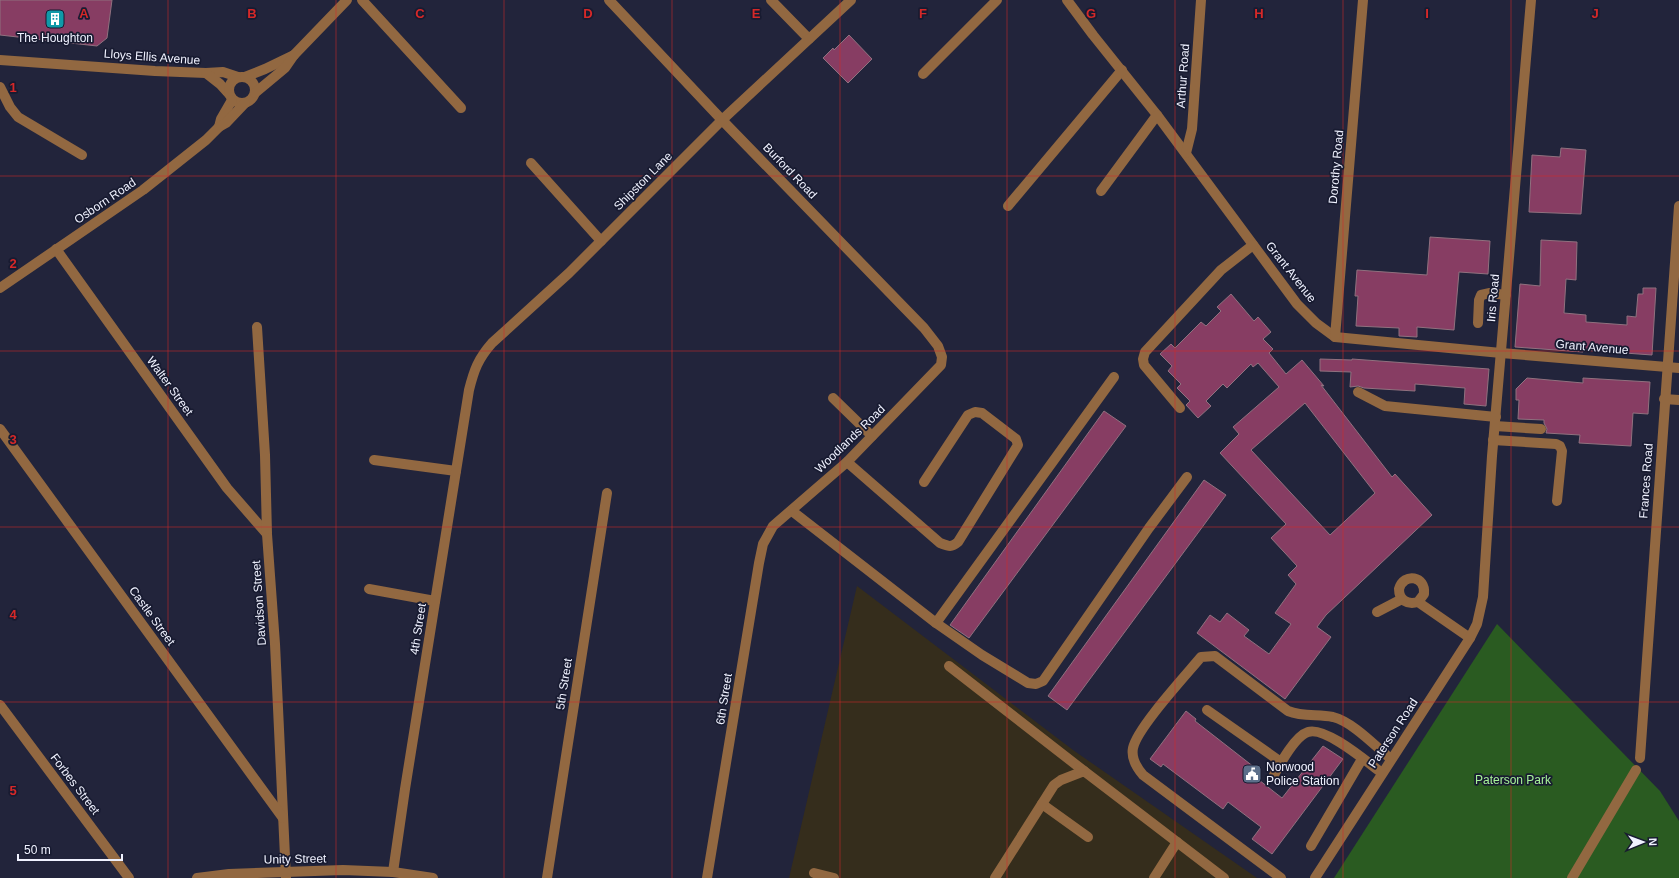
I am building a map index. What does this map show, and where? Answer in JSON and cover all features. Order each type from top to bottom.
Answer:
[{"type":"street","points":[[294,55],[265,69],[241,77],[230,83],[230,97],[238,103],[245,104],[251,100],[255,93],[285,68],[294,55],[347,0]]},
{"type":"street","points":[[362,0],[461,108]]},
{"type":"street","name":"Burford Road","points":[[609,0],[722,120],[935,340],[940,350],[941,365]]},
{"type":"street","points":[[771,0],[809,39]]},
{"type":"street","name":"Shipston Lane","points":[[469,390],[474,370],[482,355],[492,344],[569,273],[722,120],[851,0]]},
{"type":"street","points":[[923,74],[997,0]]},
{"type":"street","name":"Grant Avenue","points":[[1067,0],[1186,153],[1297,304],[1316,323],[1335,337],[1679,368]]},
{"type":"street","name":"Arthur Road","points":[[1186,153],[1192,128],[1201,0]]},
{"type":"street","name":"Dorothy Road","points":[[1335,337],[1363,0]]},
{"type":"street","name":"Iris Road","points":[[1483,598],[1495,421],[1531,0]]},
{"type":"street","name":"Lloys Ellis Avenue","points":[[0,60],[206,73],[223,72],[241,77]]},
{"type":"street","points":[[1008,206],[1122,70]]},
{"type":"street","name":"Lloys Ellis Avenue","points":[[206,73],[220,84],[230,97]]},
{"type":"street","points":[[241,77],[251,80],[255,86],[255,93]]},
{"type":"street","points":[[0,87],[10,107],[18,117],[82,154]]},
{"type":"street","name":"Osborn Road","points":[[219,127],[230,97]]},
{"type":"street","name":"Osborn Road","points":[[0,288],[143,190],[181,161],[245,104]]},
{"type":"street","points":[[1101,191],[1157,115]]},
{"type":"street","points":[[531,163],[601,241]]},
{"type":"street","name":"Frances Road","points":[[1640,758],[1664,399],[1676,286],[1679,206]]},
{"type":"street","points":[[1180,408],[1144,365],[1143,359],[1145,352],[1221,270],[1253,245]]},
{"type":"street","name":"Walter Street","points":[[56,249],[227,488],[267,534]]},
{"type":"street","points":[[1478,323],[1479,300],[1481,295],[1490,293],[1506,295]]},
{"type":"street","name":"Davidson Street","points":[[257,327],[266,455],[267,534],[286,875]]},
{"type":"street","name":"Woodlands Road","points":[[773,526],[847,462],[941,365]]},
{"type":"street","points":[[936,623],[1114,377]]},
{"type":"street","name":"4th Street","points":[[393,872],[469,390]]},
{"type":"street","points":[[1358,392],[1385,406],[1495,421],[1541,429]]},
{"type":"street","points":[[833,398],[872,436]]},
{"type":"street","points":[[1664,399],[1679,400]]},
{"type":"street","points":[[847,462],[940,543],[949,547],[954,546],[958,542],[1018,445],[1016,439],[982,413],[975,412],[968,415],[924,482]]},
{"type":"street","name":"Castle Street","points":[[0,429],[283,818]]},
{"type":"street","points":[[1494,440],[1556,444],[1560,446],[1562,451],[1557,500]]},
{"type":"street","points":[[374,460],[456,471]]},
{"type":"street","points":[[792,511],[936,623],[982,655],[1028,683],[1036,684],[1043,682],[1186,477]]},
{"type":"street","name":"5th Street","points":[[548,878],[607,493]]},
{"type":"street","name":"6th Street","points":[[707,878],[759,562],[763,544],[773,526]]},
{"type":"street","points":[[1407,578],[1414,578],[1420,581],[1424,587],[1423,597],[1418,602],[1407,603],[1402,599],[1399,589],[1402,582],[1407,578]]},
{"type":"street","points":[[369,589],[435,601]]},
{"type":"street","name":"Paterson Road","points":[[1315,878],[1470,638],[1477,624],[1483,598]]},
{"type":"street","points":[[1377,612],[1402,599]]},
{"type":"street","points":[[1418,602],[1470,638]]},
{"type":"street","points":[[1281,878],[1143,775],[1135,764],[1133,748],[1138,736],[1159,707],[1201,657],[1215,656],[1288,711],[1296,714],[1335,718],[1348,724],[1391,759]]},
{"type":"street","points":[[949,666],[1224,878]]},
{"type":"street","name":"Forbes Street","points":[[0,705],[129,878]]},
{"type":"street","points":[[1207,710],[1281,762]]},
{"type":"street","points":[[1274,775],[1281,762],[1299,737],[1307,732],[1315,731],[1326,734],[1337,740],[1382,773]]},
{"type":"street","points":[[1311,846],[1362,759]]},
{"type":"street","points":[[1572,878],[1636,770]]},
{"type":"street","points":[[995,878],[1054,785],[1061,780],[1084,771]]},
{"type":"street","points":[[1042,804],[1088,837]]},
{"type":"street","points":[[1156,877],[1178,842]]},
{"type":"street","name":"Unity Street","points":[[198,878],[229,874],[286,875],[342,870],[393,872],[433,878]]},
{"type":"street","points":[[814,873],[834,878]]},
{"type":"shaded area","points":[[857,586],[1073,750],[1257,878],[789,878]]},
{"type":"green space","name":"Paterson Park","points":[[1497,624],[1660,791],[1679,821],[1679,878],[1334,878]]},
{"type":"building","name":"The Houghton","points":[[0,0],[112,0],[107,38],[97,46],[0,35]]},
{"type":"building","points":[[849,35],[872,59],[848,83],[823,58],[833,48],[834,50]]},
{"type":"building","points":[[1561,148],[1586,150],[1581,214],[1529,212],[1532,155],[1560,157]]},
{"type":"building","points":[[1430,237],[1490,241],[1488,274],[1459,272],[1454,330],[1417,327],[1417,337],[1399,336],[1399,328],[1356,326],[1358,296],[1355,296],[1357,270],[1427,275]]},
{"type":"building","points":[[1541,240],[1577,242],[1576,280],[1566,279],[1564,313],[1586,315],[1586,322],[1627,325],[1627,316],[1636,317],[1638,294],[1643,294],[1643,288],[1656,288],[1652,355],[1515,347],[1520,284],[1540,286]]},
{"type":"building","points":[[1231,294],[1254,321],[1258,317],[1271,332],[1263,339],[1273,349],[1269,353],[1286,374],[1302,360],[1324,386],[1321,385],[1392,477],[1395,474],[1432,515],[1326,615],[1317,627],[1331,637],[1285,699],[1197,633],[1210,615],[1220,622],[1227,613],[1249,630],[1244,636],[1269,654],[1291,624],[1275,613],[1296,584],[1288,575],[1297,566],[1271,538],[1286,524],[1220,453],[1239,434],[1233,427],[1279,387],[1258,363],[1253,367],[1251,364],[1227,388],[1223,384],[1206,401],[1211,406],[1198,418],[1186,405],[1190,401],[1177,388],[1181,384],[1168,371],[1172,366],[1160,354],[1171,344],[1175,348],[1201,322],[1206,326],[1221,311],[1217,307]],"holes":[[[1305,403],[1375,493],[1330,535],[1251,450]]]},
{"type":"building","points":[[1320,359],[1352,359],[1489,369],[1486,406],[1464,404],[1465,388],[1415,384],[1415,391],[1364,388],[1358,386],[1350,387],[1351,372],[1320,371]]},
{"type":"building","points":[[1527,378],[1583,383],[1583,378],[1650,382],[1648,414],[1633,413],[1631,446],[1579,443],[1580,435],[1546,433],[1547,429],[1544,420],[1518,419],[1519,400],[1516,400],[1516,389]]},
{"type":"building","points":[[1104,411],[1126,426],[969,638],[950,625]]},
{"type":"building","points":[[1204,480],[1226,495],[1067,710],[1048,696]]},
{"type":"building","points":[[1186,711],[1196,719],[1195,721],[1254,767],[1250,773],[1282,798],[1323,746],[1343,759],[1272,854],[1252,839],[1261,827],[1228,802],[1223,809],[1163,764],[1161,767],[1150,759]]},
{"type":"place","name":"The Houghton","points":[[55,19]]},
{"type":"place","name":"Norwood Police Station","points":[[1252,774]]}]
